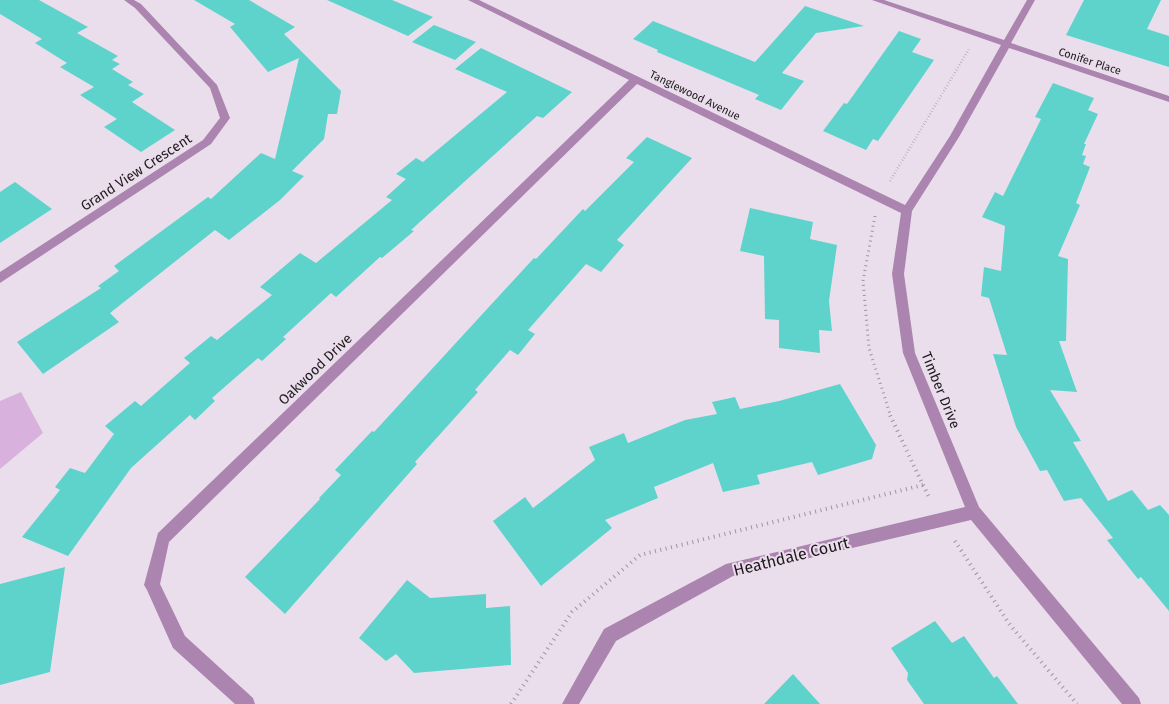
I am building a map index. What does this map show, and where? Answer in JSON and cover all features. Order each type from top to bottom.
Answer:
[{"type":"street","name":"Grand View Crescent","points":[[0,278],[207,142],[226,118],[214,87],[138,6],[128,0]]},
{"type":"street","name":"Tanglewood Avenue","points":[[472,0],[907,211]]},
{"type":"street","name":"Conifer Place","points":[[876,0],[977,36],[1169,99]]},
{"type":"street","name":"Timber Drive","points":[[1031,0],[954,137],[907,211],[898,274],[909,353],[974,512],[1098,665],[1133,704]]},
{"type":"street","name":"Oakwood Drive","points":[[247,704],[179,642],[152,585],[163,538],[634,80]]},
{"type":"street","name":"Heathdale Court","points":[[570,704],[610,635],[731,569],[974,512]]},
{"type":"path","points":[[977,36],[889,182],[874,218],[862,281],[869,348],[888,408],[923,485],[941,519],[1010,625],[1077,704]]},
{"type":"path","points":[[511,704],[572,612],[640,555],[923,485]]},
{"type":"shaded area","points":[[21,392],[43,433],[0,469],[0,401]]},
{"type":"building","points":[[0,0],[39,0],[88,27],[77,33],[118,56],[112,60],[120,64],[112,69],[133,82],[128,85],[144,94],[132,102],[175,130],[141,152],[104,127],[117,119],[80,95],[94,87],[60,67],[67,63],[35,43],[42,39],[0,14]]},
{"type":"building","points":[[194,0],[249,0],[295,27],[284,34],[341,91],[337,114],[328,114],[324,139],[292,171],[304,176],[280,200],[229,240],[215,230],[110,313],[119,322],[43,374],[17,342],[101,288],[98,286],[119,271],[114,266],[208,197],[211,199],[261,153],[275,159],[299,58],[268,72],[230,27],[235,24]]},
{"type":"building","points":[[327,0],[392,0],[433,17],[408,36]]},
{"type":"building","points":[[1084,0],[1161,0],[1147,29],[1169,36],[1169,67],[1066,35]]},
{"type":"building","points":[[805,6],[864,26],[816,33],[782,73],[804,81],[781,110],[755,99],[759,95],[657,52],[658,50],[633,39],[653,21],[755,62]]},
{"type":"building","points":[[434,25],[476,42],[455,60],[412,42]]},
{"type":"building","points":[[899,31],[921,39],[912,52],[934,60],[878,141],[873,139],[866,150],[823,131],[844,103],[847,104]]},
{"type":"building","points":[[481,48],[572,92],[543,118],[537,116],[411,230],[414,231],[382,258],[380,257],[336,297],[331,293],[283,337],[286,339],[262,361],[258,358],[212,398],[215,401],[195,420],[190,415],[131,468],[68,556],[22,537],[60,490],[55,487],[70,468],[85,473],[114,434],[105,426],[135,401],[141,406],[190,363],[184,358],[211,336],[217,340],[272,295],[260,287],[300,253],[316,263],[392,200],[386,197],[406,179],[396,174],[416,158],[423,162],[507,92],[455,69]]},
{"type":"building","points":[[1053,83],[1094,98],[1088,110],[1098,114],[1084,144],[1086,144],[1082,155],[1086,156],[1083,164],[1090,167],[1076,203],[1080,205],[1058,256],[1068,259],[1066,341],[1059,341],[1077,392],[1050,390],[1081,441],[1073,442],[1108,501],[1132,490],[1148,510],[1160,505],[1169,515],[1169,611],[1141,577],[1138,579],[1107,540],[1113,538],[1081,498],[1064,501],[1047,470],[1040,471],[1016,427],[993,354],[1007,355],[989,298],[981,296],[984,267],[1001,271],[1005,226],[982,217],[995,192],[1003,196],[1041,119],[1035,117]]},
{"type":"building","points":[[647,137],[692,158],[617,240],[624,245],[601,272],[586,264],[528,330],[535,334],[518,355],[510,350],[475,390],[478,392],[415,462],[417,464],[285,614],[245,577],[341,475],[335,470],[372,431],[374,432],[534,258],[536,259],[583,209],[585,211],[634,162],[626,158]]},
{"type":"building","points":[[15,182],[52,209],[0,243],[0,192]]},
{"type":"building","points":[[750,208],[813,222],[810,239],[837,245],[829,301],[832,331],[819,330],[820,353],[779,348],[779,320],[765,319],[764,256],[740,251]]},
{"type":"building","points":[[840,384],[876,445],[872,459],[818,475],[812,462],[757,475],[760,484],[723,492],[713,463],[654,487],[658,498],[605,520],[612,528],[541,586],[493,521],[525,497],[533,508],[595,460],[589,447],[624,433],[628,443],[685,420],[717,414],[712,402],[735,397],[740,409],[779,401]]},
{"type":"building","points":[[65,567],[50,672],[0,685],[0,584]]},
{"type":"building","points":[[407,580],[430,598],[486,594],[486,608],[510,606],[511,665],[414,673],[396,654],[386,661],[359,638]]},
{"type":"building","points":[[935,621],[952,643],[964,636],[994,678],[997,676],[1018,704],[924,704],[907,680],[908,673],[891,648]]},
{"type":"building","points":[[793,674],[820,704],[764,704]]}]
